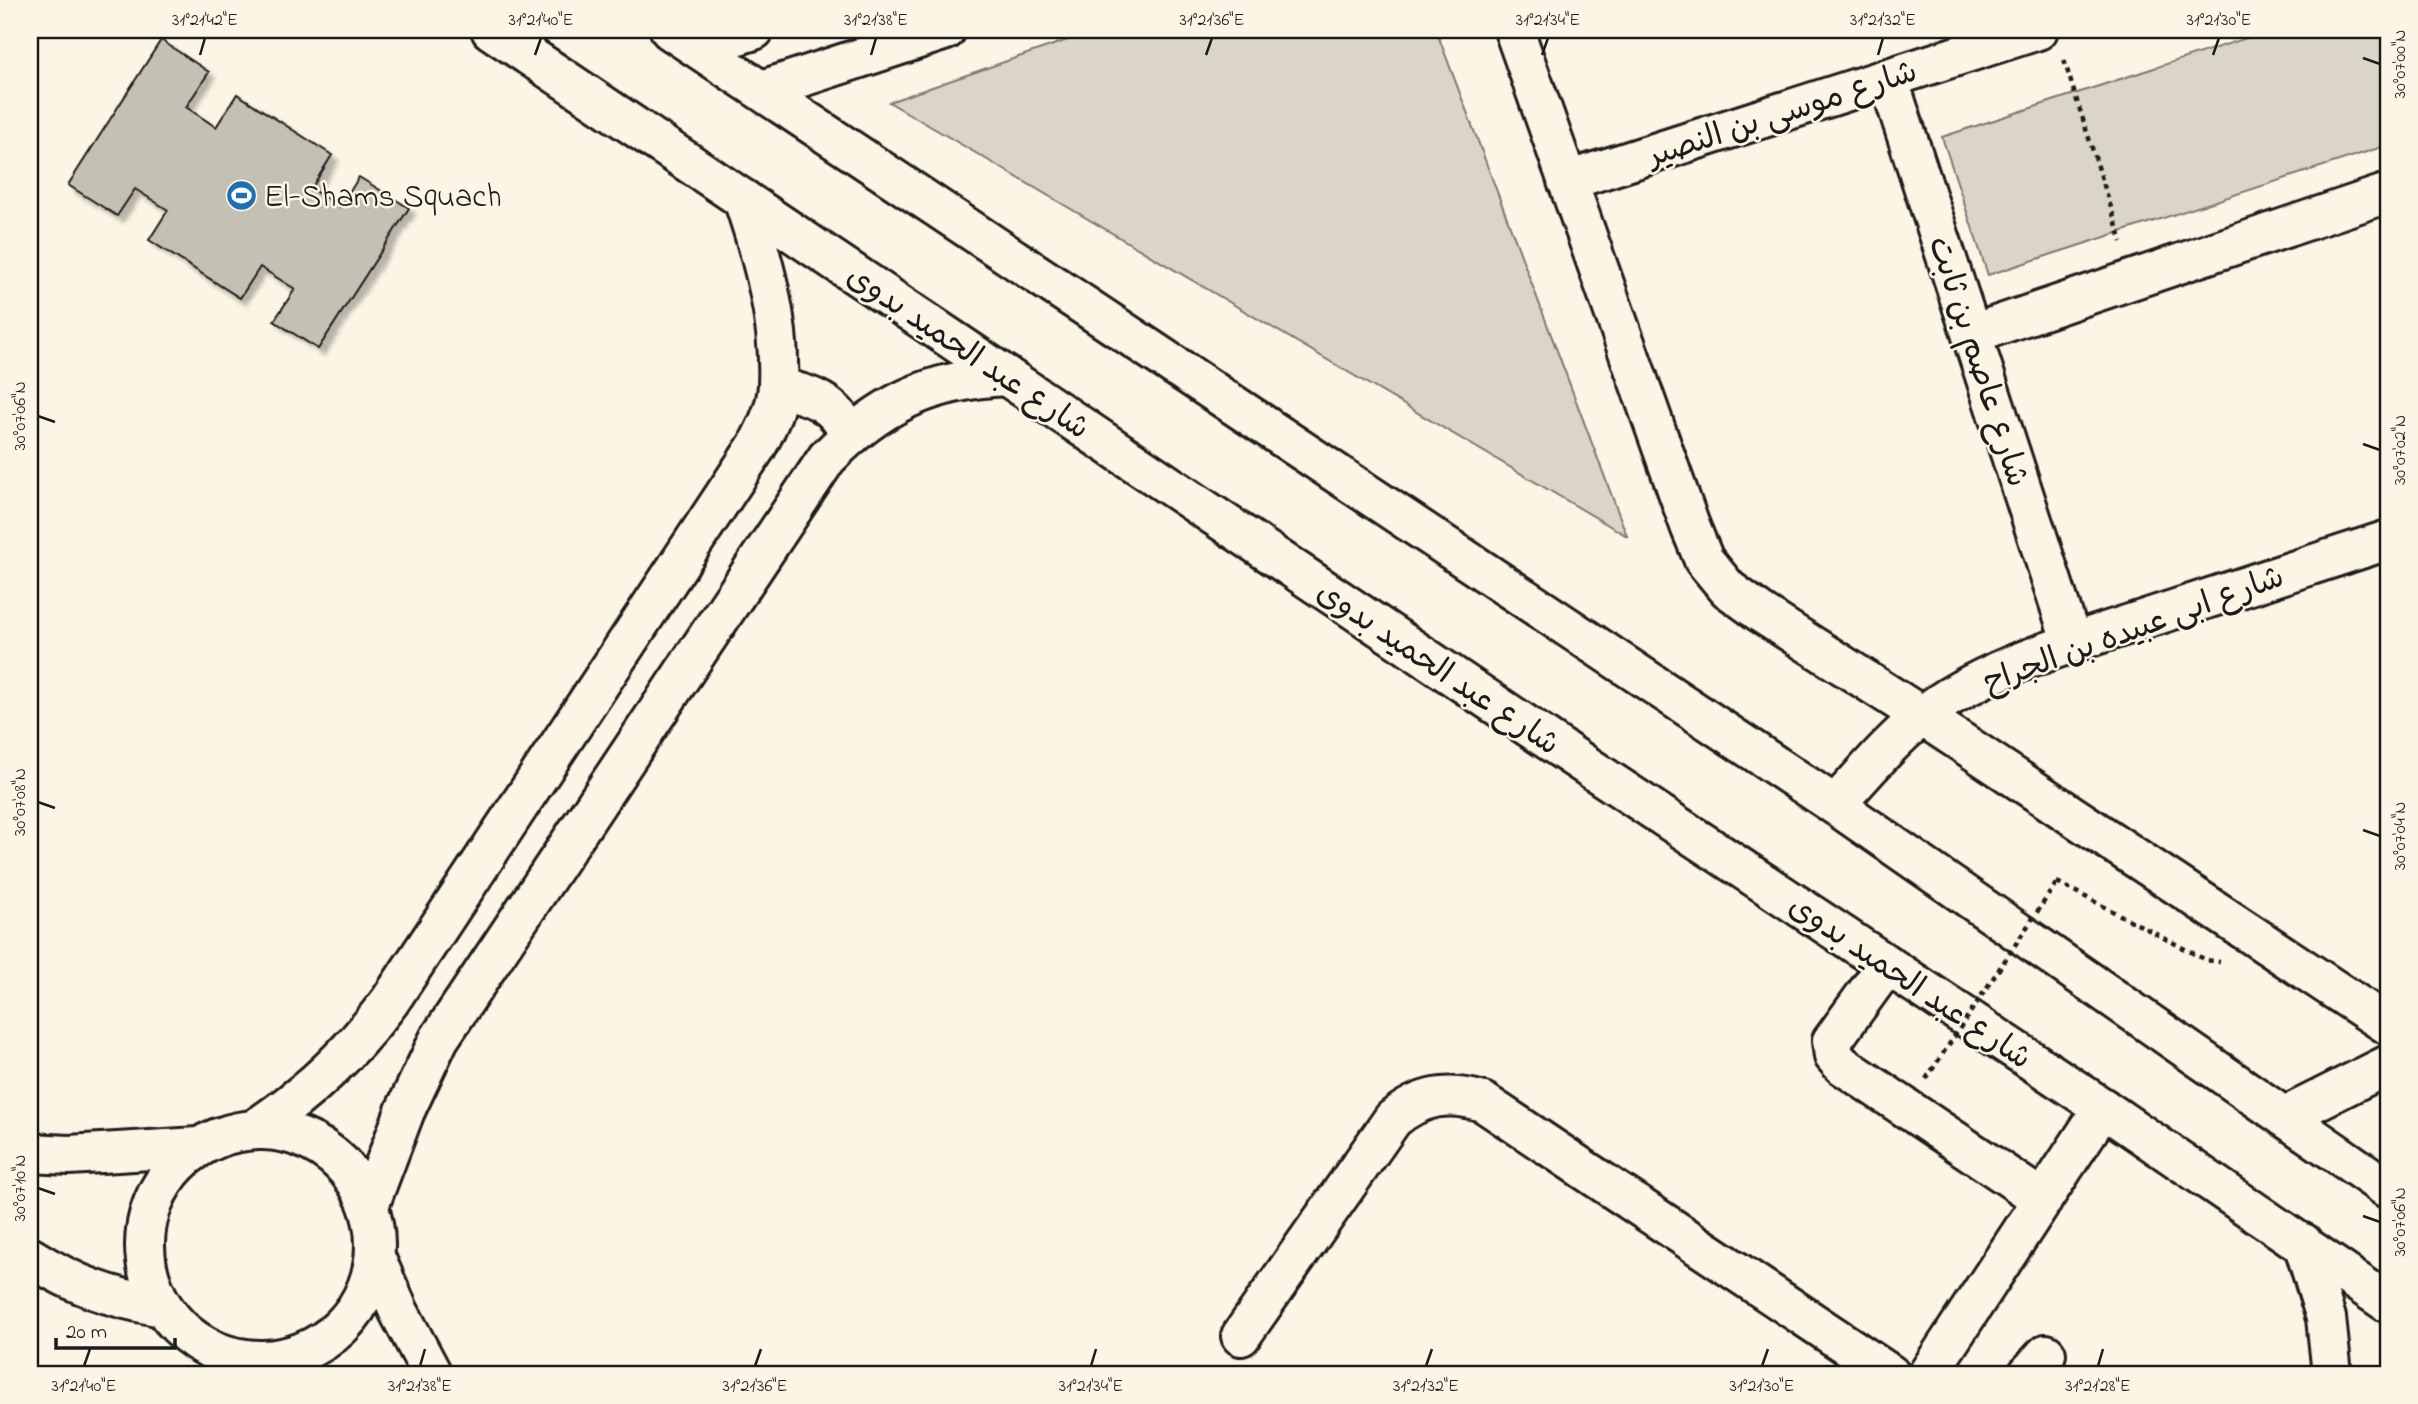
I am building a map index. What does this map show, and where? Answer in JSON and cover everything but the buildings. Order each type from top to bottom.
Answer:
[{"type":"street","name":"شارع عبد الحميد بدوى","points":[[491,30],[2103,1108],[2388,1303]]},
{"type":"street","points":[[684,39],[754,30]]},
{"type":"street","points":[[762,90],[946,30]]},
{"type":"street","points":[[1514,30],[1690,526],[1704,560],[1728,589],[2388,1025]]},
{"type":"street","points":[[684,39],[1835,805],[2388,1189]]},
{"type":"street","name":"شارع موسى بن النصير","points":[[1567,181],[1888,78],[2050,43]]},
{"type":"street","name":"شارع عاصم بن ثابت","points":[[1888,78],[2072,643]]},
{"type":"street","points":[[1972,334],[2388,193]]},
{"type":"street","points":[[256,1129],[287,1108],[343,1059],[390,1001],[744,468],[770,420],[778,387],[776,339],[758,244],[743,199]]},
{"type":"street","points":[[369,1206],[405,1111],[439,1039],[807,484],[827,458],[876,414],[927,390],[971,378],[1006,376]]},
{"type":"street","points":[[778,387],[821,400],[838,415],[850,435]]},
{"type":"street","name":"شارع ابى عبيده بن الجراح","points":[[1835,805],[1922,716],[1969,686],[2020,662],[2072,643],[2388,540]]},
{"type":"street","points":[[1887,965],[1832,1041],[1834,1056],[1842,1065],[2043,1200]]},
{"type":"street","points":[[2284,1117],[2388,1065]]},
{"type":"street","points":[[1241,1336],[1393,1119],[1408,1107],[1425,1099],[1444,1095],[1464,1096],[1483,1102],[1499,1112],[1889,1374]]},
{"type":"street","points":[[1928,1374],[2103,1108]]},
{"type":"street","points":[[256,1129],[280,1131],[303,1138],[325,1150],[343,1165],[359,1184],[369,1206],[375,1231],[375,1257],[369,1282],[358,1306],[342,1326],[322,1342],[299,1353],[249,1367],[199,1343],[178,1326],[162,1307],[150,1283],[145,1258],[145,1232],[150,1207],[161,1183],[177,1163],[198,1147],[216,1138],[256,1129]]},
{"type":"street","points":[[30,1153],[69,1155],[198,1147]]},
{"type":"street","points":[[2303,1243],[2326,1318],[2332,1374]]},
{"type":"street","points":[[30,1257],[64,1278],[96,1291],[128,1301],[162,1307]]},
{"type":"street","points":[[375,1257],[399,1312],[432,1374]]},
{"type":"path","points":[[2050,43],[2134,279]]},
{"type":"path","points":[[1926,1080],[2057,882],[2167,939]]},
{"type":"shaded area","points":[[1096,30],[1436,30],[1627,536],[889,102]]},
{"type":"shaded area","points":[[2271,30],[2388,30],[2388,145],[1988,275],[1942,137]]},
{"type":"place","name":"El-Shams Squach","points":[[241,195]]}]
